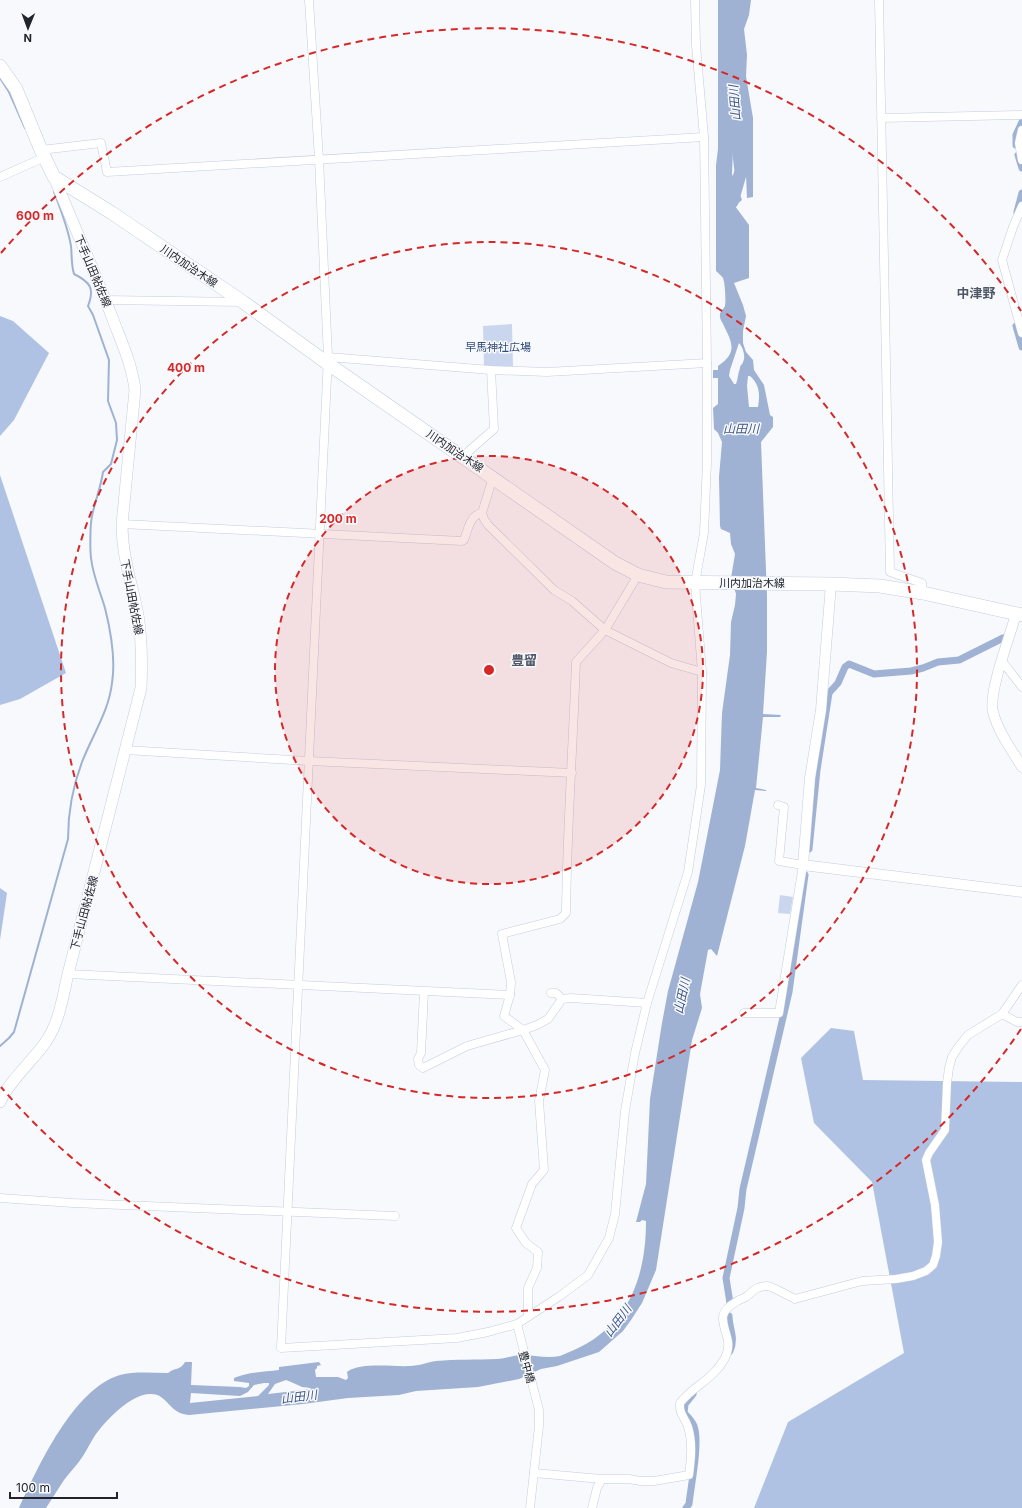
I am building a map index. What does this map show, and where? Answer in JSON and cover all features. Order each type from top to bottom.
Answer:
[{"type":"main road","points":[[0,66],[16,89],[54,177]]},
{"type":"main road","name":"川内加治木線","points":[[54,177],[112,213],[243,302],[614,563],[638,575],[666,582],[789,583],[880,586],[923,593],[1019,615]]},
{"type":"main road","name":"下手山田帖佐線","points":[[0,1102],[12,1083],[46,1042],[60,1012],[68,974],[141,688],[142,668],[138,615],[124,557],[122,524],[135,390],[132,368],[106,300],[54,177]]},
{"type":"street","points":[[309,0],[319,159],[327,360],[281,1348],[457,1338],[517,1326],[528,1316],[560,1296],[588,1275],[609,1238],[615,1214],[625,1111],[635,1053],[647,1003],[688,872],[700,785],[702,672],[697,583],[704,533],[707,462],[704,138],[696,46],[695,0]]},
{"type":"street","points":[[879,0],[890,572],[922,583],[923,593]]},
{"type":"street","points":[[881,118],[1022,115]]},
{"type":"street","points":[[1022,130],[1019,143],[1022,160]]},
{"type":"street","points":[[0,177],[43,153],[100,143],[107,172],[704,138]]},
{"type":"street","points":[[1022,208],[1013,227],[1002,260],[1022,333]]},
{"type":"street","points":[[106,300],[243,302]]},
{"type":"street","points":[[327,360],[547,372],[706,363]]},
{"type":"street","points":[[462,457],[494,429],[491,370]]},
{"type":"street","points":[[492,477],[482,512],[484,519],[488,526],[554,590],[572,601],[605,630],[671,663],[702,672]]},
{"type":"street","points":[[122,524],[462,541],[464,540],[471,520],[478,513],[482,512]]},
{"type":"street","points":[[528,1316],[528,1288],[536,1268],[538,1252],[526,1243],[516,1228],[532,1184],[544,1170],[539,1101],[544,1070],[523,1030],[504,1016],[510,995],[511,982],[502,934],[560,919],[566,912],[566,858],[572,773],[576,662],[605,630],[638,575]]},
{"type":"street","points":[[744,1013],[779,1013],[803,865],[810,778],[821,710],[831,584]]},
{"type":"street","points":[[1019,615],[1002,661],[992,702],[997,725],[1022,767]]},
{"type":"street","points":[[1002,661],[1022,687]]},
{"type":"street","points":[[125,750],[309,761],[572,773]]},
{"type":"street","points":[[778,805],[784,807],[779,861],[1022,892]]},
{"type":"street","points":[[68,974],[510,995]]},
{"type":"street","points":[[534,1474],[602,1479],[654,1480],[690,1475],[690,1437],[688,1426],[685,1419],[681,1415],[680,1403],[691,1391],[714,1374],[724,1358],[728,1348],[728,1338],[723,1319],[728,1308],[758,1288],[769,1286],[786,1296],[795,1299],[862,1281],[896,1279],[913,1276],[926,1271],[933,1265],[938,1242],[935,1205],[926,1160],[929,1153],[945,1130],[949,1068],[952,1057],[968,1035],[1002,1014],[1022,985]]},
{"type":"street","points":[[424,992],[421,1053],[418,1060],[419,1065],[423,1068],[467,1046],[523,1030],[548,1019],[562,999],[571,998],[647,1003]]},
{"type":"street","points":[[550,993],[556,993],[562,999]]},
{"type":"street","points":[[1002,1014],[1017,1022],[1022,1022]]},
{"type":"street","points":[[0,1198],[73,1203],[395,1216]]},
{"type":"street","name":"豊中橋","points":[[517,1326],[537,1404],[539,1426],[530,1508]]},
{"type":"street","points":[[592,1508],[597,1488],[602,1479]]},
{"type":"green space","name":"早馬神社広場","points":[[512,324],[513,368],[484,367],[483,326]]},
{"type":"green space","points":[[780,895],[793,897],[790,914],[778,913]]},
{"type":"shaded area","points":[[0,316],[13,321],[49,353],[14,420],[0,436]]},
{"type":"shaded area","points":[[0,475],[66,673],[20,699],[0,705]]},
{"type":"shaded area","points":[[0,888],[7,893],[0,940]]},
{"type":"shaded area","points":[[831,1028],[854,1031],[863,1080],[1022,1082],[1022,1508],[754,1508],[788,1422],[904,1353],[872,1182],[814,1123],[801,1058]]},
{"type":"water","name":"山田川","points":[[718,0],[751,0],[749,15],[744,29],[747,55],[746,76],[753,118],[753,197],[747,198],[746,175],[739,136],[736,131],[733,148],[732,174],[742,200],[735,206],[749,225],[749,278],[734,283],[746,316],[743,331],[743,343],[746,352],[753,360],[754,370],[764,385],[770,415],[773,417],[773,427],[761,442],[767,596],[767,652],[763,714],[781,715],[780,717],[763,717],[756,788],[766,791],[755,790],[745,846],[717,956],[711,949],[708,950],[700,994],[702,1008],[692,1040],[656,1270],[642,1303],[623,1331],[599,1352],[557,1366],[541,1369],[519,1379],[478,1387],[416,1391],[399,1395],[348,1398],[189,1415],[182,1414],[177,1411],[157,1395],[143,1395],[127,1403],[104,1424],[46,1508],[19,1508],[47,1452],[72,1412],[87,1396],[103,1383],[120,1375],[138,1373],[168,1373],[181,1367],[185,1362],[192,1362],[191,1385],[246,1388],[249,1386],[249,1383],[234,1381],[234,1378],[251,1373],[279,1370],[279,1367],[319,1362],[321,1365],[317,1366],[315,1370],[316,1377],[338,1377],[346,1380],[348,1378],[347,1372],[360,1367],[368,1366],[413,1366],[436,1361],[500,1359],[521,1355],[555,1357],[574,1350],[593,1340],[608,1328],[621,1314],[630,1298],[637,1281],[645,1242],[646,1221],[642,1220],[640,1222],[636,1222],[646,1184],[650,1099],[662,1023],[668,991],[698,882],[720,770],[722,713],[730,655],[731,622],[736,594],[731,578],[735,554],[731,544],[730,533],[721,529],[720,526],[719,477],[722,442],[718,433],[714,429],[713,408],[718,404],[718,378],[713,378],[713,370],[718,370],[718,366],[728,357],[732,348],[730,338],[720,319],[721,311],[725,306],[724,280],[716,271],[716,165],[718,149]],"holes":[[[739,343],[743,349],[744,357],[736,384],[734,384],[729,376]],[[748,376],[750,376],[756,383],[758,390],[758,407],[749,407],[747,386]],[[286,1380],[302,1387],[312,1389],[268,1394],[275,1384]],[[269,1383],[269,1385],[258,1396],[190,1403],[191,1393],[240,1396],[248,1392],[254,1385]]]},
{"type":"waterway","points":[[0,78],[9,92],[25,128]]},
{"type":"waterway","name":"山田川","points":[[732,202],[741,171],[734,113]]},
{"type":"waterway","points":[[1016,145],[1016,135],[1022,122]]},
{"type":"waterway","points":[[1018,155],[1022,168]]},
{"type":"waterway","points":[[0,1046],[14,1032],[68,839],[70,810],[76,780],[86,752],[100,723],[107,704],[113,674],[111,636],[105,608],[93,571],[90,543],[92,516],[103,472],[111,464],[117,440],[116,423],[108,401],[109,360],[93,315],[88,306],[91,295],[90,286],[74,274],[68,232],[54,192]]},
{"type":"waterway","points":[[1017,212],[1022,193]]},
{"type":"waterway","points":[[1016,326],[1022,347]]},
{"type":"waterway","points":[[809,849],[817,770],[829,693],[838,683],[845,667],[849,664],[874,674],[911,671],[938,662],[959,660],[1003,638]]},
{"type":"waterway","points":[[730,1303],[726,1278],[741,1208],[743,1189],[789,992],[805,875]]},
{"type":"waterway","points":[[729,1316],[732,1337],[732,1346],[730,1351]]},
{"type":"waterway","points":[[686,1508],[689,1504],[696,1433],[694,1426],[684,1413],[685,1404],[693,1394]]},
{"type":"district","name":"中津野","points":[[976,293]]},
{"type":"district","name":"豊留","points":[[524,660]]}]
